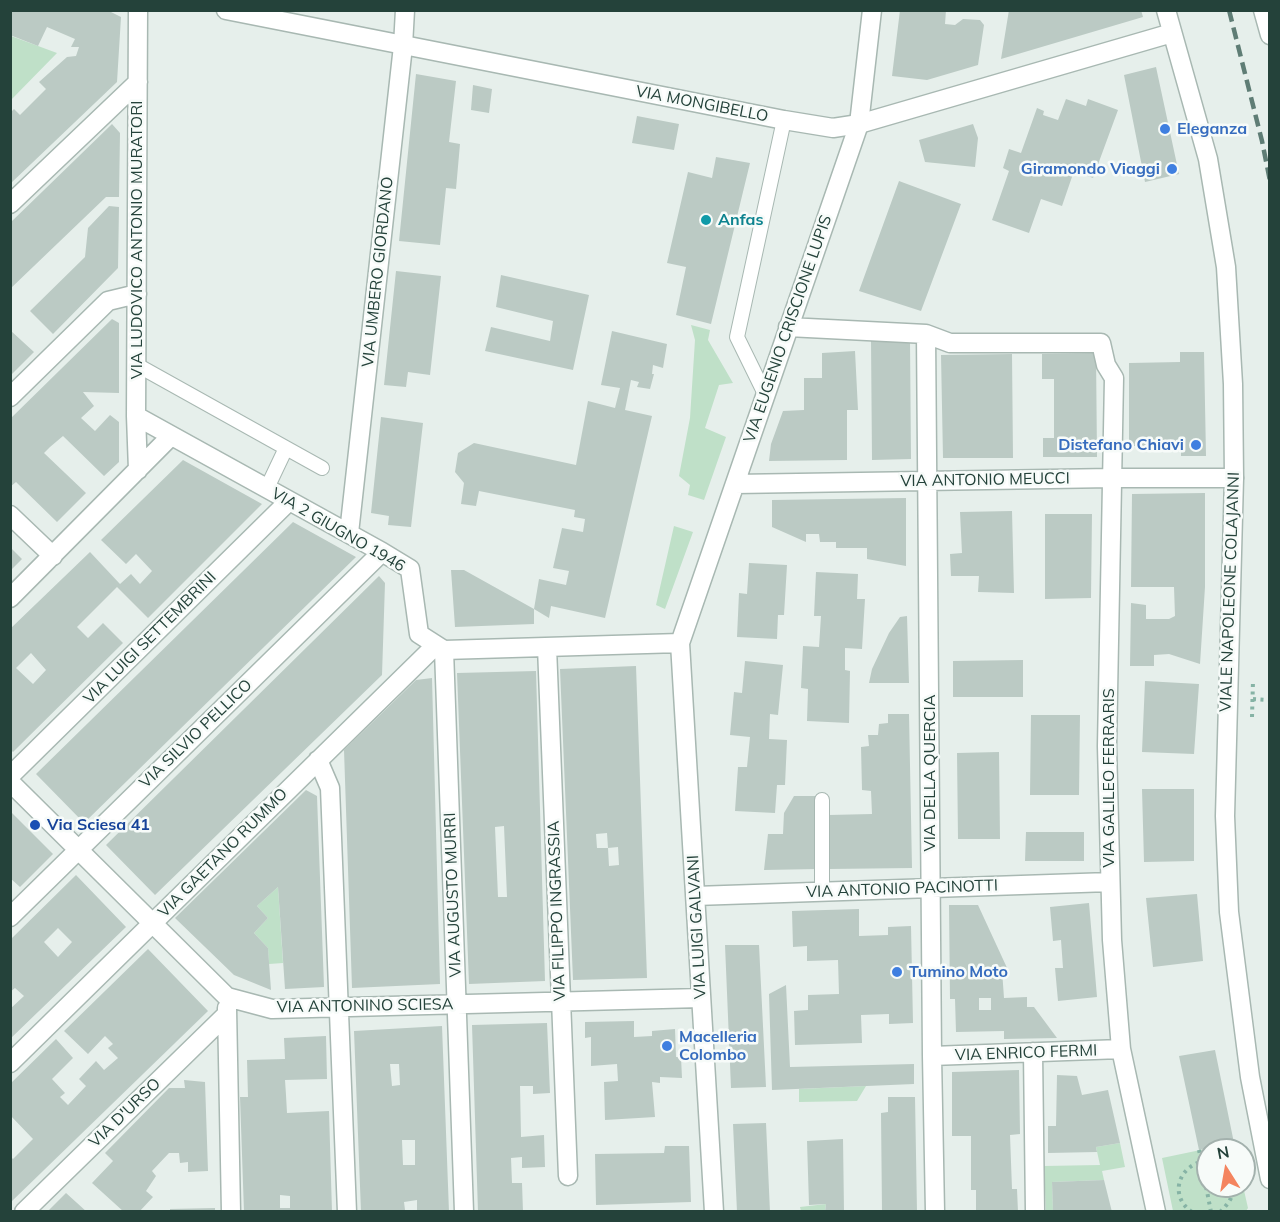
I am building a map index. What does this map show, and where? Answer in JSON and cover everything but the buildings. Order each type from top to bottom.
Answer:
[{"type":"street","name":"VIA LUDOVICO ANTONIO MURATORI","points":[[138,10],[136,365],[138,470]]},
{"type":"street","name":"VIA MONGIBELLO","points":[[226,10],[833,128],[858,124],[1172,33]]},
{"type":"street","name":"VIA UMBERO GIORDANO","points":[[349,533],[403,46],[405,10]]},
{"type":"street","name":"VIA EUGENIO CRISCIONE LUPIS","points":[[680,643],[858,124],[872,10]]},
{"type":"street","name":"VIALE NAPOLEONE COLAJANNI","points":[[1166,10],[1208,159],[1226,267],[1233,384],[1234,478],[1225,816],[1229,912],[1250,1077],[1269,1179]]},
{"type":"street","points":[[1263,10],[1269,34]]},
{"type":"street","points":[[10,204],[138,82]]},
{"type":"street","points":[[10,397],[108,301],[137,294]]},
{"type":"street","points":[[788,327],[926,334]]},
{"type":"street","name":"VIA GALILEO FERRARIS","points":[[926,334],[950,343],[1101,343],[1106,365],[1114,378],[1107,746],[1112,940],[1121,1049],[1156,1212]]},
{"type":"street","name":"VIA DELLA QUERCIA","points":[[926,334],[935,1212]]},
{"type":"street","name":"VIA 2 GIUGNO 1946","points":[[136,416],[410,569],[418,634],[440,647]]},
{"type":"street","points":[[10,598],[171,436]]},
{"type":"street","name":"VIA ANTONIO MEUCCI","points":[[735,484],[1234,478]]},
{"type":"street","name":"VIA LUIGI SETTEMBRINI","points":[[10,776],[289,501]]},
{"type":"street","points":[[10,515],[53,556]]},
{"type":"street","name":"VIA SILVIO PELLICO","points":[[10,917],[382,552]]},
{"type":"street","points":[[440,647],[680,643]]},
{"type":"street","name":"VIA LUIGI GALVANI","points":[[680,643],[714,1212]]},
{"type":"street","name":"VIA GAETANO RUMMO","points":[[10,1063],[318,760],[440,647]]},
{"type":"street","name":"VIA AUGUSTO MURRI","points":[[440,647],[464,1212]]},
{"type":"street","name":"VIA FILIPPO INGRASSIA","points":[[547,647],[568,1176]]},
{"type":"street","points":[[318,760],[330,788],[347,1212]]},
{"type":"street","points":[[10,782],[152,923],[227,1005],[231,1212]]},
{"type":"street","name":"VIA ANTONIO PACINOTTI","points":[[694,896],[1110,882]]},
{"type":"street","name":"VIA ANTONINO SCIESA","points":[[227,1005],[272,1009],[701,998]]},
{"type":"street","name":"VIA D'URSO","points":[[24,1212],[227,1005]]},
{"type":"street","name":"VIA ENRICO FERMI","points":[[932,1056],[1121,1049]]},
{"type":"street","points":[[1033,1052],[1035,1212]]},
{"type":"lane","points":[[765,394],[737,337],[784,120]]},
{"type":"lane","points":[[136,365],[322,468]]},
{"type":"lane","points":[[267,488],[286,448]]},
{"type":"lane","points":[[822,800],[822,892]]},
{"type":"path","points":[[1252,717],[1253,681]]},
{"type":"path","points":[[1252,699],[1268,700]]},
{"type":"path","points":[[1192,1212],[1182,1202],[1179,1185],[1186,1170],[1196,1164]]},
{"type":"path","points":[[1220,1212],[1231,1198]]},
{"type":"green space","points":[[11,36],[57,53],[11,100],[10,38]]},
{"type":"green space","points":[[691,325],[710,330],[708,340],[733,383],[719,385],[705,428],[726,437],[704,500],[688,495],[690,485],[679,476],[690,418],[695,340]]},
{"type":"green space","points":[[674,526],[693,532],[665,609],[656,605]]},
{"type":"green space","points":[[278,887],[283,963],[269,964],[268,948],[254,933],[268,918],[257,906]]},
{"type":"green space","points":[[866,1086],[857,1101],[799,1102],[799,1089]]},
{"type":"green space","points":[[1120,1143],[1125,1167],[1102,1171],[1104,1180],[1052,1182],[1053,1211],[1046,1212],[1044,1166],[1100,1165],[1096,1147]]},
{"type":"green space","points":[[1196,1151],[1196,1198],[1246,1198],[1248,1208],[1246,1211],[1173,1211],[1162,1158]]},
{"type":"green space","points":[[826,1204],[825,1211],[801,1211],[800,1207]]},
{"type":"railway","points":[[1229,10],[1270,181]]},
{"type":"place","name":"Eleganza","points":[[1165,129]]},
{"type":"place","name":"Giramondo Viaggi","points":[[1172,169]]},
{"type":"place","name":"Anfas","points":[[706,220]]},
{"type":"place","name":"Distefano Chiavi","points":[[1196,445]]},
{"type":"place","name":"Via Sciesa 41","points":[[35,825]]},
{"type":"place","name":"Tumino Moto","points":[[897,972]]},
{"type":"place","name":"Macelleria Colombo","points":[[667,1046]]}]
